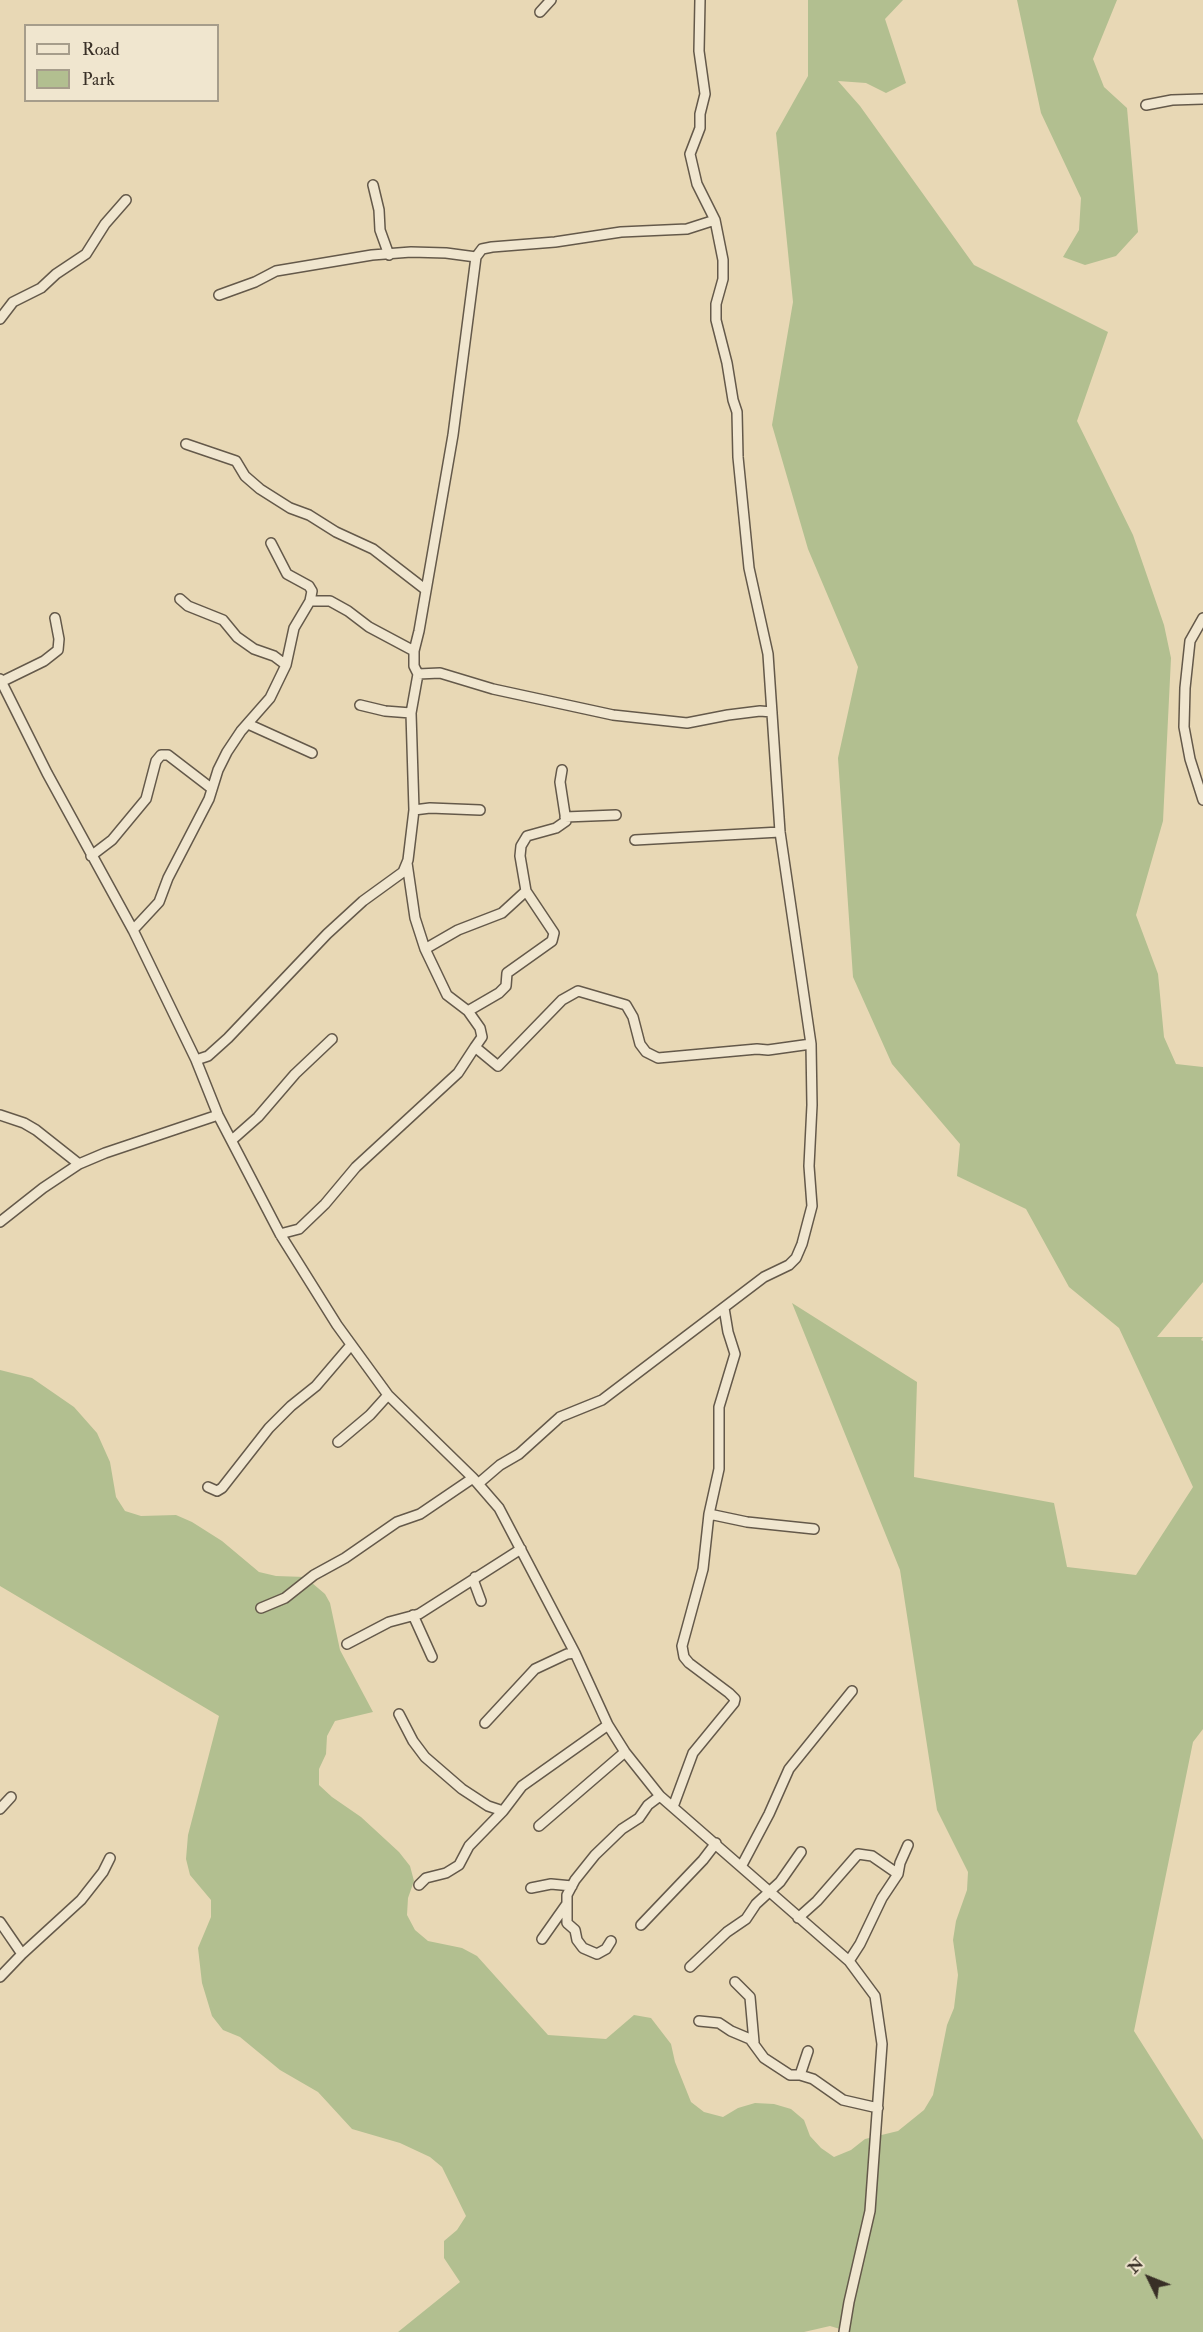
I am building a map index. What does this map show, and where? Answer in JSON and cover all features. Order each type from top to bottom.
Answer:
[{"type":"street","points":[[540,12],[550,0]]},
{"type":"street","points":[[261,1608],[285,1598],[314,1575],[345,1558],[397,1522],[420,1514],[519,1454],[560,1417],[602,1400],[764,1277],[789,1265],[796,1258],[802,1244],[812,1206],[809,1166],[812,1105],[811,1044],[780,832],[768,654],[748,568],[738,457],[737,412],[716,320],[716,304],[723,279],[723,260],[715,220],[697,184],[690,154],[700,128],[700,114],[705,94],[699,51],[700,0]]},
{"type":"street","points":[[1146,105],[1172,100],[1203,99]]},
{"type":"street","points":[[373,184],[379,210],[380,230],[389,255]]},
{"type":"street","points":[[0,319],[13,302],[41,288],[56,274],[86,254],[105,224],[126,200]]},
{"type":"street","points":[[280,1234],[299,1230],[325,1204],[356,1167],[458,1073],[482,1037],[480,1028],[468,1011],[447,994],[424,949],[415,918],[408,860],[414,810],[411,713],[418,675],[414,666],[414,651],[453,435],[476,257],[482,249],[492,247],[555,242],[621,232],[687,229],[715,220]]},
{"type":"street","points":[[219,295],[255,282],[276,271],[372,255],[411,252],[476,257]]},
{"type":"street","points":[[186,444],[237,461],[244,476],[260,489],[290,508],[309,515],[336,532],[373,549],[426,590]]},
{"type":"street","points":[[133,930],[159,902],[168,878],[209,799],[211,788],[227,752],[270,698],[286,665],[294,628],[310,601],[312,591],[309,586],[287,574],[271,543]]},
{"type":"street","points":[[180,599],[188,606],[223,620],[237,637],[254,649],[274,656],[286,665]]},
{"type":"street","points":[[310,601],[330,601],[369,627],[414,651]]},
{"type":"street","points":[[55,618],[59,639],[58,651],[44,661],[0,681],[133,930],[195,1060],[218,1115],[280,1234],[351,1345],[388,1395],[476,1480],[499,1508],[575,1653],[608,1725],[625,1752],[660,1796],[849,1961],[875,1996],[882,2044],[870,2211],[844,2332]]},
{"type":"street","points":[[1203,618],[1190,641],[1184,727],[1190,759],[1203,800]]},
{"type":"street","points":[[418,675],[440,674],[493,689],[613,715],[687,723],[728,715],[760,711],[772,712]]},
{"type":"street","points":[[360,705],[385,711],[411,713]]},
{"type":"street","points":[[248,723],[261,732],[312,753]]},
{"type":"street","points":[[92,856],[112,840],[146,799],[156,761],[161,755],[168,755],[211,788]]},
{"type":"street","points":[[468,1011],[499,993],[506,986],[507,973],[552,941],[554,933],[526,891],[520,856],[521,846],[527,836],[556,828],[566,821],[560,782],[562,770]]},
{"type":"street","points":[[414,810],[430,808],[480,810]]},
{"type":"street","points":[[565,818],[616,815]]},
{"type":"street","points":[[635,840],[780,832]]},
{"type":"street","points":[[195,1060],[208,1056],[228,1038],[327,934],[363,901],[403,872],[408,860]]},
{"type":"street","points":[[424,949],[458,930],[501,913],[526,891]]},
{"type":"street","points":[[475,1047],[498,1066],[562,1000],[578,991],[626,1005],[633,1017],[640,1044],[646,1052],[658,1058],[768,1050],[811,1044]]},
{"type":"street","points":[[232,1140],[258,1117],[295,1074],[332,1040]]},
{"type":"street","points":[[0,1115],[24,1123],[36,1130],[80,1164]]},
{"type":"street","points":[[0,1222],[80,1164],[105,1153],[218,1115]]},
{"type":"street","points":[[672,1806],[693,1753],[734,1703],[734,1696],[689,1663],[684,1657],[682,1646],[703,1569],[719,1469],[719,1407],[735,1354],[724,1308]]},
{"type":"street","points":[[208,1487],[217,1491],[222,1488],[236,1467],[269,1428],[316,1386],[351,1345]]},
{"type":"street","points":[[338,1442],[370,1415],[388,1395]]},
{"type":"street","points":[[710,1515],[747,1522],[814,1529]]},
{"type":"street","points":[[347,1644],[389,1622],[419,1614],[521,1549]]},
{"type":"street","points":[[475,1577],[474,1582],[482,1601]]},
{"type":"street","points":[[413,1615],[432,1658]]},
{"type":"street","points":[[485,1723],[535,1670],[567,1654],[575,1653]]},
{"type":"street","points":[[741,1865],[769,1814],[789,1769],[852,1691]]},
{"type":"street","points":[[399,1714],[413,1741],[426,1757],[462,1789],[488,1806],[503,1811]]},
{"type":"street","points":[[419,1885],[426,1878],[446,1873],[459,1865],[469,1846],[503,1811],[522,1786],[608,1725]]},
{"type":"street","points":[[539,1826],[625,1752]]},
{"type":"street","points":[[611,1941],[606,1949],[597,1954],[583,1948],[577,1940],[575,1930],[567,1923],[567,1895],[595,1855],[622,1829],[639,1818],[648,1805],[660,1796]]},
{"type":"street","points":[[0,1809],[11,1797]]},
{"type":"street","points":[[640,1925],[703,1860],[716,1843]]},
{"type":"street","points":[[849,1961],[860,1944],[882,1898],[898,1874],[908,1845]]},
{"type":"street","points":[[690,1967],[727,1932],[746,1919],[756,1904],[771,1892],[801,1852]]},
{"type":"street","points":[[798,1918],[817,1901],[858,1854],[872,1856],[898,1874]]},
{"type":"street","points":[[0,1977],[81,1900],[103,1872],[110,1858]]},
{"type":"street","points":[[531,1888],[551,1884],[572,1886]]},
{"type":"street","points":[[542,1940],[566,1905]]},
{"type":"street","points":[[0,1922],[22,1954]]},
{"type":"street","points":[[735,1982],[750,1997],[754,2042],[764,2058],[790,2075],[813,2079],[843,2100],[878,2108]]},
{"type":"street","points":[[699,2021],[719,2023],[754,2042]]},
{"type":"street","points":[[800,2075],[808,2051]]},
{"type":"green space","points":[[808,0],[903,0],[885,19],[906,83],[886,93],[866,83],[838,81],[860,106],[974,265],[1108,332],[1077,421],[1133,535],[1164,625],[1171,658],[1163,821],[1136,915],[1158,974],[1164,1037],[1176,1064],[1203,1067],[1203,1282],[1157,1337],[1203,1337],[1201,1340],[1203,1341],[1203,1729],[1193,1742],[1134,2031],[1203,2140],[1203,2332],[850,2332],[830,2326],[804,2332],[398,2332],[460,2282],[444,2258],[444,2241],[457,2230],[466,2216],[442,2167],[430,2157],[400,2143],[352,2129],[318,2092],[280,2070],[240,2037],[223,2030],[212,2016],[202,1983],[198,1948],[211,1917],[211,1900],[190,1875],[186,1859],[188,1835],[219,1716],[0,1586],[0,1370],[32,1378],[74,1407],[97,1433],[110,1462],[116,1497],[125,1511],[141,1516],[176,1515],[222,1541],[259,1572],[276,1576],[305,1577],[325,1594],[330,1603],[340,1650],[373,1712],[335,1721],[327,1736],[326,1754],[319,1769],[319,1785],[361,1817],[399,1852],[410,1866],[414,1881],[408,1898],[407,1915],[415,1930],[428,1941],[462,1948],[477,1956],[548,2035],[606,2039],[634,2015],[651,2018],[671,2044],[675,2062],[691,2102],[704,2112],[723,2117],[738,2108],[755,2103],[774,2104],[791,2109],[804,2120],[810,2136],[834,2157],[851,2150],[865,2139],[898,2131],[924,2110],[933,2095],[947,2025],[954,2008],[958,1975],[953,1940],[956,1921],[967,1890],[968,1872],[937,1810],[900,1570],[792,1303],[917,1382],[914,1477],[1054,1503],[1067,1567],[1136,1575],[1193,1487],[1119,1328],[1069,1287],[1026,1209],[957,1176],[960,1144],[892,1064],[853,977],[838,758],[858,667],[808,549],[772,425],[793,302],[776,133],[808,76]]},
{"type":"green space","points":[[1017,0],[1117,0],[1093,59],[1104,87],[1127,108],[1138,232],[1116,256],[1085,265],[1063,257],[1079,230],[1081,198],[1041,113]]}]
